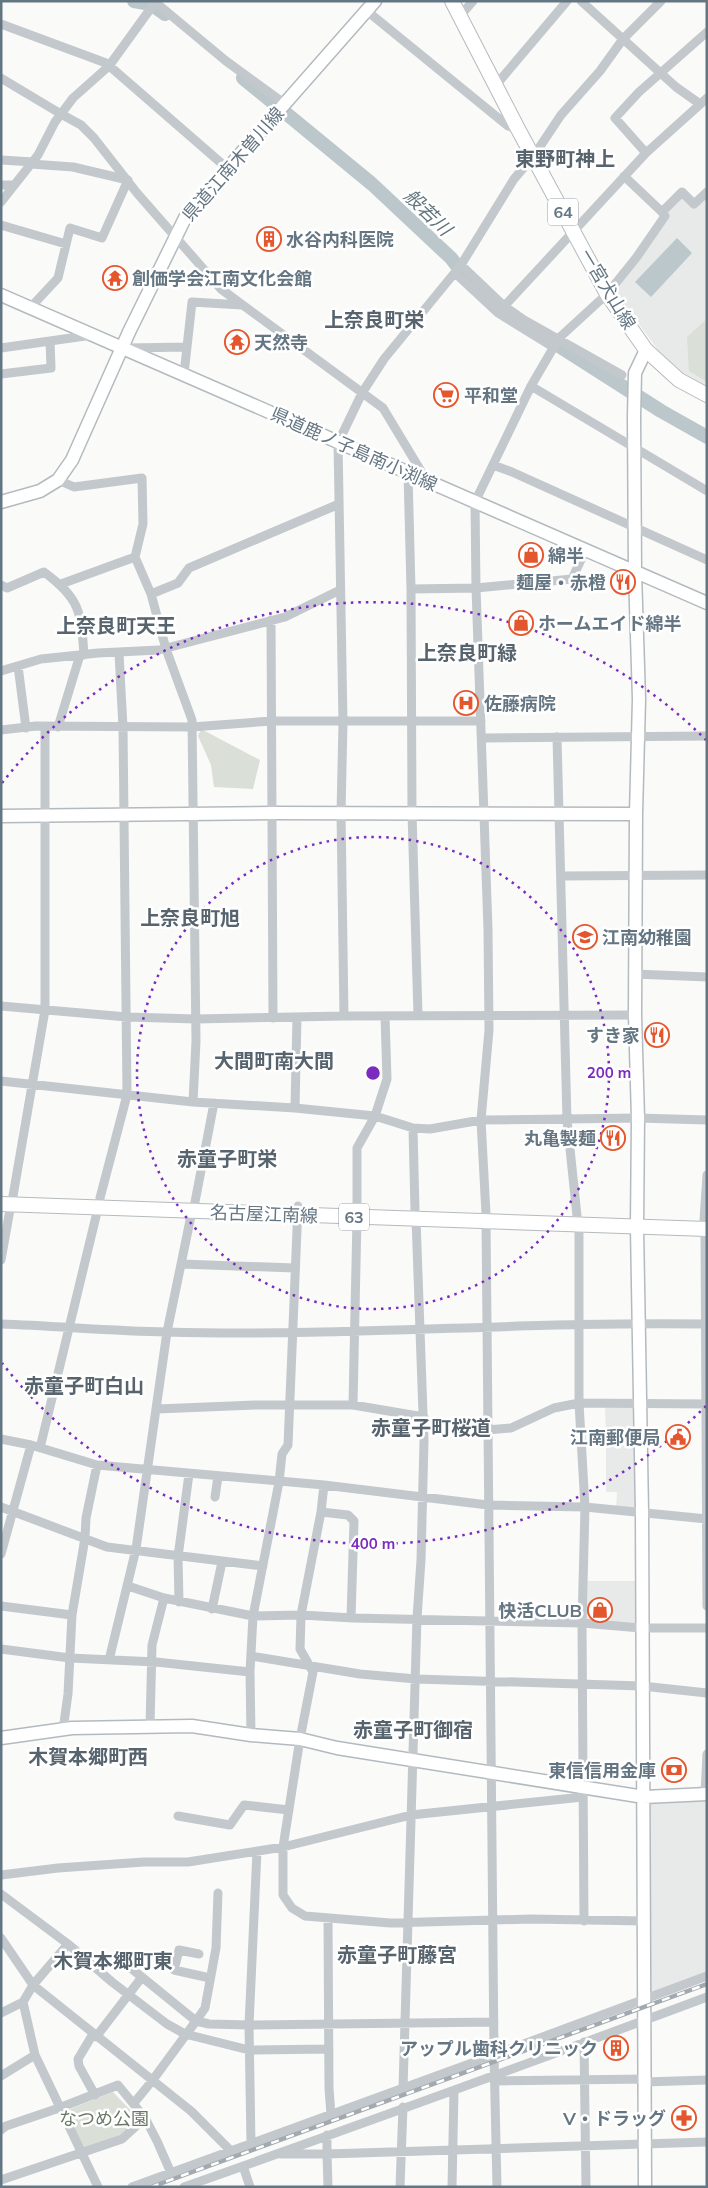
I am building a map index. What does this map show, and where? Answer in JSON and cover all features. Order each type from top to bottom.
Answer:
[{"type":"main road","name":"一宮犬山線","points":[[452,1],[518,129],[608,294],[646,350],[679,380],[707,395]]},
{"type":"main road","name":"名古屋江南線","points":[[7,1200],[706,1225]]},
{"type":"street","points":[[460,16],[473,1]]},
{"type":"street","points":[[496,85],[567,1]]},
{"type":"street","points":[[498,313],[646,153],[703,101],[661,73],[581,1]]},
{"type":"street","points":[[344,1016],[343,722],[338,442],[362,393],[390,351],[461,265],[514,179],[533,156],[561,115],[600,71],[623,39],[661,1]]},
{"type":"street","points":[[1,202],[32,163],[61,114],[74,98],[109,66],[156,2],[219,56],[285,104]]},
{"type":"street","points":[[371,6],[508,126],[518,129]]},
{"type":"street","name":"県道江南木曽川線","points":[[1,502],[40,491],[58,480],[72,460],[122,348],[175,235],[186,216],[371,6]]},
{"type":"street","points":[[1,24],[109,66],[228,169]]},
{"type":"street","points":[[646,153],[615,118],[638,92],[707,32]]},
{"type":"street","points":[[1,78],[81,125],[175,235],[206,275],[221,289],[383,408],[427,481]]},
{"type":"street","points":[[1,89],[10,83]]},
{"type":"street","points":[[1,160],[73,166],[128,180]]},
{"type":"street","points":[[498,2187],[494,2078],[492,1921],[487,1430],[488,1326],[486,1217],[481,1120],[488,1016],[482,738],[474,502],[555,343],[608,294],[665,216],[624,176]]},
{"type":"street","points":[[30,308],[58,278],[70,228],[102,238],[128,180]]},
{"type":"street","points":[[1,185],[14,185]]},
{"type":"street","points":[[662,212],[682,192],[694,204],[707,192]]},
{"type":"street","points":[[1,225],[66,244]]},
{"type":"street","points":[[461,265],[504,306],[555,343]]},
{"type":"street","points":[[455,273],[498,313],[622,376]]},
{"type":"street","name":"県道鹿ノ子島南小渕線","points":[[1,295],[707,603]]},
{"type":"street","points":[[184,374],[192,302],[244,305]]},
{"type":"street","points":[[1,348],[92,335]]},
{"type":"street","points":[[1,374],[51,368],[50,341]]},
{"type":"street","points":[[122,348],[187,347]]},
{"type":"street","points":[[645,2187],[645,1921],[641,1628],[642,1512],[638,1118],[635,1014],[636,814],[639,736],[634,448],[635,373],[646,350]]},
{"type":"street","points":[[532,386],[707,490]]},
{"type":"street","points":[[492,465],[635,526],[707,560]]},
{"type":"street","points":[[408,473],[411,589],[412,814],[418,1016]]},
{"type":"street","points":[[58,480],[74,487],[142,478],[143,524],[135,557],[151,594],[166,649],[189,708],[192,727],[196,1019],[193,1102]]},
{"type":"street","points":[[151,594],[178,582],[189,568],[339,504]]},
{"type":"street","points":[[411,589],[476,588],[572,579],[585,551]]},
{"type":"street","points":[[61,584],[135,557]]},
{"type":"street","points":[[1,584],[6,588],[44,572],[61,584],[72,596],[82,624],[82,655],[58,727]]},
{"type":"street","points":[[1,672],[41,659],[166,649],[285,616],[340,590]]},
{"type":"street","points":[[271,620],[273,1018]]},
{"type":"street","points":[[1,1554],[12,1510],[35,1447],[69,1326],[127,1094],[123,727],[119,653]]},
{"type":"street","points":[[18,666],[26,728]]},
{"type":"street","points":[[1,730],[46,726],[192,727],[272,722],[411,723],[481,721]]},
{"type":"street","points":[[1,1260],[7,1200],[45,1010],[46,726]]},
{"type":"street","points":[[482,738],[707,736]]},
{"type":"street","points":[[557,737],[567,1120],[578,1221],[579,1403],[585,1506],[582,1622],[584,1921]]},
{"type":"street","points":[[1,816],[342,813],[636,814]]},
{"type":"street","points":[[562,876],[707,875]]},
{"type":"street","points":[[635,974],[707,977]]},
{"type":"street","points":[[1,1006],[127,1017],[196,1019],[635,1014]]},
{"type":"street","points":[[353,1405],[356,1330],[357,1148],[375,1116],[387,1079],[385,1016]]},
{"type":"street","points":[[294,1108],[297,1017]]},
{"type":"street","points":[[1,1081],[31,1086],[193,1102],[294,1108],[375,1116],[413,1128],[430,1129],[481,1120],[638,1118],[707,1120]]},
{"type":"street","points":[[109,1660],[136,1552],[167,1332],[214,1103]]},
{"type":"street","points":[[403,2089],[424,1417],[413,1175],[413,1128]]},
{"type":"street","points":[[707,1175],[707,1606]]},
{"type":"street","points":[[251,1735],[250,1672],[253,1616],[279,1482],[282,1454],[288,1445],[297,1211]]},
{"type":"street","points":[[180,1264],[295,1268]]},
{"type":"street","points":[[1,1324],[167,1332],[356,1330],[640,1323],[706,1324]]},
{"type":"street","points":[[487,1430],[511,1428],[554,1408],[579,1403],[706,1404]]},
{"type":"street","points":[[157,1408],[353,1405],[424,1417]]},
{"type":"street","points":[[1,1439],[97,1465],[324,1485],[488,1505],[585,1506],[706,1519]]},
{"type":"street","points":[[63,1730],[68,1694],[72,1614],[85,1538],[86,1518],[97,1465]]},
{"type":"street","points":[[179,1602],[178,1557],[189,1474]]},
{"type":"street","points":[[215,1497],[218,1476]]},
{"type":"street","points":[[324,1485],[321,1512],[301,1615],[300,1649],[313,1672],[300,1738],[283,1847],[283,1895],[292,1908],[305,1916],[328,1919],[408,1923],[531,1919],[645,1921]]},
{"type":"street","points":[[1,1507],[107,1547],[263,1566]]},
{"type":"street","points":[[321,1512],[348,1515],[354,1521],[351,1618]]},
{"type":"street","points":[[212,1609],[222,1562]]},
{"type":"street","points":[[128,1586],[179,1602],[253,1616],[301,1615],[351,1618],[582,1622],[641,1628],[707,1628]]},
{"type":"street","points":[[150,1726],[152,1645],[164,1598]]},
{"type":"street","points":[[1,1606],[72,1614]]},
{"type":"street","points":[[1,1649],[70,1658],[152,1662],[250,1672]]},
{"type":"street","points":[[251,1656],[312,1668],[416,1679],[642,1686],[707,1694]]},
{"type":"street","points":[[1,1738],[72,1728],[192,1726],[251,1735],[300,1738],[338,1748],[491,1773],[583,1793],[644,1797],[706,1794],[707,1754]]},
{"type":"street","points":[[1,1875],[58,1868],[144,1862],[188,1862],[283,1847],[411,1815],[583,1793]]},
{"type":"street","points":[[178,1816],[230,1825],[244,1805],[289,1810]]},
{"type":"street","points":[[251,2144],[249,2025],[257,1852]]},
{"type":"street","points":[[134,2103],[205,2008],[216,1948],[218,1893]]},
{"type":"street","points":[[1,1894],[68,1944],[112,1982],[167,2024],[185,2034],[250,2050],[329,2049]]},
{"type":"street","points":[[328,1919],[331,2115]]},
{"type":"street","points":[[1,1938],[33,1985],[190,2110],[232,2152]]},
{"type":"street","points":[[1,2014],[23,2002],[33,1985],[68,1944]]},
{"type":"street","points":[[199,1954],[179,1950],[174,1970],[210,1978]]},
{"type":"street","points":[[110,1958],[132,1968],[196,2020],[208,2024],[494,2022]]},
{"type":"street","points":[[132,2187],[232,2152],[707,1976]]},
{"type":"street","points":[[95,2094],[78,2059],[142,1977]]},
{"type":"street","points":[[184,2187],[403,2107],[494,2078],[584,2042],[707,1997]]},
{"type":"street","points":[[23,2002],[35,2055],[98,2187]]},
{"type":"street","points":[[584,2042],[586,2187]]},
{"type":"street","points":[[1,2076],[35,2055]]},
{"type":"street","points":[[494,2078],[707,2080]]},
{"type":"street","points":[[1,2130],[6,2126],[118,2085],[145,2118],[158,2141],[170,2173]]},
{"type":"street","points":[[452,2187],[454,2091]]},
{"type":"street","points":[[400,2187],[403,2107]]},
{"type":"street","points":[[1,2180],[122,2138],[145,2118]]},
{"type":"street","points":[[327,2135],[328,2187]]},
{"type":"street","points":[[275,2154],[496,2150],[707,2142]]},
{"type":"street","points":[[243,2166],[250,2187]]},
{"type":"shaded area","points":[[707,193],[707,388],[685,374],[658,350],[615,292],[647,246],[665,212],[681,194],[693,206]]},
{"type":"shaded area","points":[[677,238],[692,253],[651,297],[635,282]]},
{"type":"shaded area","points":[[605,1405],[639,1405],[639,1437],[606,1437]]},
{"type":"shaded area","points":[[640,1438],[641,1511],[616,1509],[617,1492],[606,1492],[606,1439]]},
{"type":"shaded area","points":[[584,1581],[637,1581],[638,1625],[584,1622]]},
{"type":"shaded area","points":[[707,1797],[707,1973],[646,1996],[648,1800]]},
{"type":"green space","points":[[707,319],[707,382],[689,371],[687,337]]},
{"type":"green space","points":[[201,729],[260,760],[253,789],[214,787],[211,765],[198,736]]},
{"type":"green space","name":"なつめ公園","points":[[113,2092],[138,2118],[120,2135],[82,2149],[65,2111]]},
{"type":"waterway","name":"般若川","points":[[134,1],[151,4],[165,14]]},
{"type":"waterway","name":"般若川","points":[[243,78],[372,184],[451,258],[464,275],[493,301]]},
{"type":"waterway","name":"般若川","points":[[531,328],[661,411],[707,437]]},
{"type":"railway","points":[[151,2187],[707,1984]]},
{"type":"place","name":"水谷内科医院","points":[[269,239]]},
{"type":"place","name":"創価学会江南文化会館","points":[[115,278]]},
{"type":"place","name":"天然寺","points":[[237,342]]},
{"type":"place","name":"平和堂","points":[[446,395]]},
{"type":"place","name":"綿半","points":[[531,555]]},
{"type":"place","name":"麺屋・赤橙","points":[[623,582]]},
{"type":"place","name":"ホームエイド綿半","points":[[521,623]]},
{"type":"place","name":"佐藤病院","points":[[466,703]]},
{"type":"place","name":"江南幼稚園","points":[[585,937]]},
{"type":"place","name":"すき家","points":[[657,1035]]},
{"type":"place","name":"丸亀製麺","points":[[613,1138]]},
{"type":"place","name":"江南郵便局","points":[[678,1437]]},
{"type":"place","name":"快活CLUB","points":[[600,1610]]},
{"type":"place","name":"東信信用金庫","points":[[674,1770]]},
{"type":"place","name":"アップル歯科クリニック","points":[[616,2048]]},
{"type":"place","name":"V・ドラッグ","points":[[684,2118]]},
{"type":"district","name":"東野町神上","points":[[565,158]]},
{"type":"district","name":"上奈良町栄","points":[[374,319]]},
{"type":"district","name":"上奈良町天王","points":[[116,625]]},
{"type":"district","name":"上奈良町緑","points":[[467,652]]},
{"type":"district","name":"上奈良町旭","points":[[190,917]]},
{"type":"district","name":"大間町南大間","points":[[274,1060]]},
{"type":"district","name":"赤童子町栄","points":[[227,1158]]},
{"type":"district","name":"赤童子町白山","points":[[84,1385]]},
{"type":"district","name":"赤童子町桜道","points":[[431,1427]]},
{"type":"district","name":"赤童子町御宿","points":[[413,1729]]},
{"type":"district","name":"木賀本郷町西","points":[[88,1756]]},
{"type":"district","name":"赤童子町藤宮","points":[[397,1954]]},
{"type":"district","name":"木賀本郷町東","points":[[113,1960]]}]
